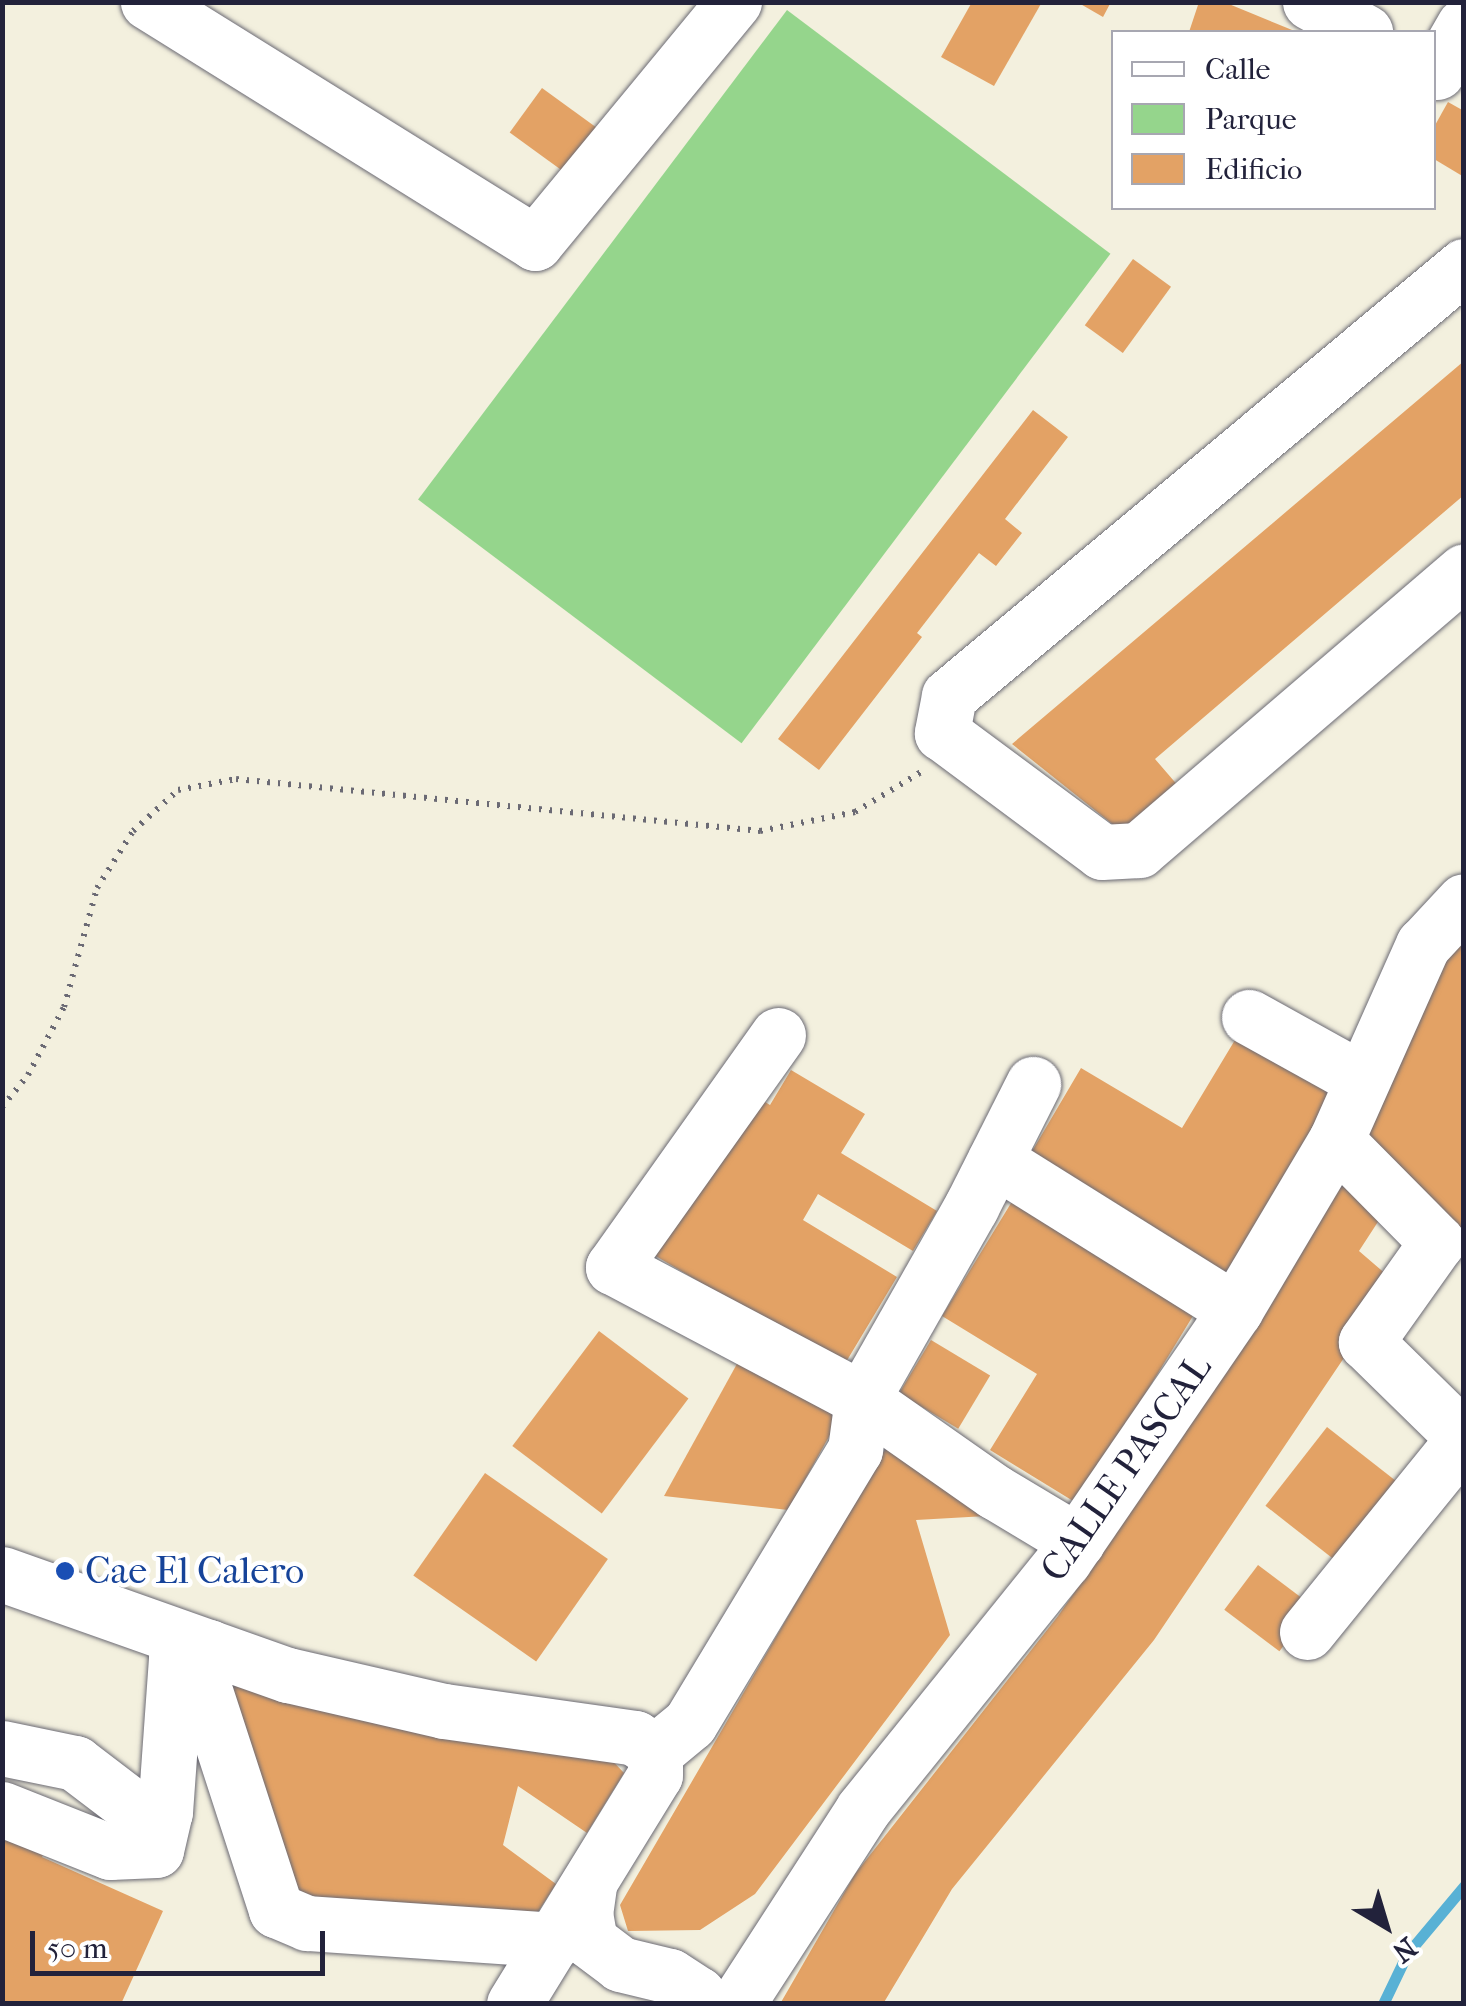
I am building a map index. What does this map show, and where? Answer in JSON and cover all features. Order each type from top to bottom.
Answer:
[{"type":"street","points":[[148,2],[535,243],[734,2]]},
{"type":"street","points":[[1310,2],[1361,30]]},
{"type":"street","points":[[1445,76],[1464,25]]},
{"type":"street","points":[[1464,266],[949,696],[952,740],[1102,852],[1139,850],[1464,570]]},
{"type":"street","name":"CALLE PASCAL","points":[[737,2004],[863,1809],[1078,1541],[1235,1310],[1336,1140],[1423,945],[1464,901]]},
{"type":"street","points":[[1249,1017],[1361,1080]]},
{"type":"street","points":[[778,1035],[613,1267],[862,1400],[995,1492],[1078,1541]]},
{"type":"street","points":[[654,1752],[690,1723],[855,1450],[862,1400],[1033,1084]]},
{"type":"street","points":[[1307,1632],[1464,1438],[1366,1342],[1438,1242],[1336,1140]]},
{"type":"street","points":[[994,1160],[1235,1310]]},
{"type":"street","points":[[2,1574],[327,1684],[444,1711],[635,1738],[654,1752]]},
{"type":"street","points":[[2,1808],[110,1852],[156,1850],[165,1812],[176,1658],[197,1643]]},
{"type":"street","points":[[197,1643],[202,1682],[276,1910],[307,1923],[534,1975],[573,1963],[620,1964],[670,1976],[698,1994],[701,2004]]},
{"type":"street","points":[[2,1748],[75,1764],[142,1814],[165,1812]]},
{"type":"street","points":[[534,1975],[655,1776],[654,1752]]},
{"type":"street","points":[[589,1886],[585,1913],[590,1941],[620,1964]]},
{"type":"path","points":[[2,1106],[28,1075],[64,1007],[98,888],[133,831],[178,790],[236,780],[760,830],[855,812],[952,740]]},
{"type":"green space","points":[[787,10],[1110,254],[742,743],[418,500]]},
{"type":"building","points":[[972,2],[1042,2],[994,86],[941,57]]},
{"type":"building","points":[[1077,2],[1111,2],[1103,17]]},
{"type":"building","points":[[1199,2],[1224,2],[1292,30],[1190,30]]},
{"type":"building","points":[[542,88],[604,133],[572,178],[510,132]]},
{"type":"building","points":[[1448,102],[1464,111],[1464,177],[1436,160],[1436,123]]},
{"type":"building","points":[[1133,259],[1171,287],[1123,353],[1085,325]]},
{"type":"building","points":[[1464,361],[1464,495],[1155,759],[1180,788],[1126,835],[1012,744]]},
{"type":"building","points":[[1033,410],[1068,437],[1005,519],[1022,533],[996,566],[979,553],[917,633],[922,637],[819,770],[778,739]]},
{"type":"building","points":[[1464,934],[1464,1241],[1357,1137],[1441,956]]},
{"type":"building","points":[[1241,1030],[1342,1090],[1229,1277],[1028,1158],[1081,1068],[1182,1128]]},
{"type":"building","points":[[791,1070],[865,1114],[841,1153],[937,1211],[913,1251],[818,1194],[803,1220],[897,1277],[843,1367],[654,1255],[752,1094],[770,1105]]},
{"type":"building","points":[[1343,1168],[1385,1211],[1359,1251],[1395,1282],[1154,1640],[952,1889],[883,2004],[780,2004],[855,1874],[1058,1616],[1182,1438]]},
{"type":"building","points":[[1016,1195],[1199,1306],[1078,1504],[990,1450],[1037,1374],[942,1316]]},
{"type":"building","points":[[599,1331],[688,1398],[602,1513],[512,1446]]},
{"type":"building","points":[[931,1340],[990,1376],[958,1429],[899,1393]]},
{"type":"building","points":[[738,1362],[840,1417],[788,1510],[664,1496]]},
{"type":"building","points":[[1327,1427],[1408,1490],[1347,1569],[1265,1506]]},
{"type":"building","points":[[886,1448],[1004,1515],[916,1520],[950,1635],[755,1894],[700,1930],[628,1931],[620,1905]]},
{"type":"building","points":[[485,1473],[608,1559],[536,1661],[413,1575]]},
{"type":"building","points":[[1258,1565],[1313,1607],[1279,1651],[1224,1610]]},
{"type":"building","points":[[218,1677],[608,1756],[624,1773],[587,1833],[518,1786],[503,1845],[556,1884],[538,1912],[290,1895]]},
{"type":"building","points":[[2,1825],[47,1845],[42,1857],[163,1911],[121,2004],[2,2004]]},
{"type":"waterway","points":[[1383,2004],[1407,1954],[1464,1886]]},
{"type":"place","name":"Cae El Calero","points":[[65,1571]]}]
